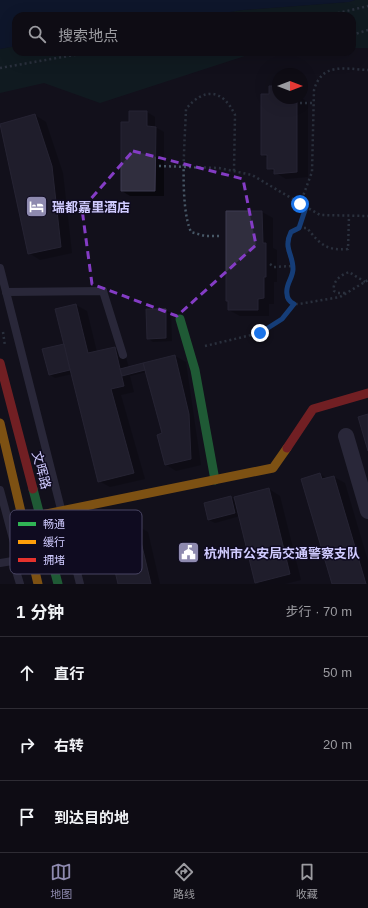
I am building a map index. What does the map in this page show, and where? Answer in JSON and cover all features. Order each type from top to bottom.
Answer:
[{"type":"street","points":[[180,319],[194,370],[215,480]]},
{"type":"street","name":"文晖路","points":[[0,363],[40,510]]},
{"type":"street","points":[[66,510],[273,468],[313,409],[368,393]]},
{"type":"street","points":[[0,423],[21,510]]},
{"type":"street","points":[[346,436],[368,511]]},
{"type":"street","points":[[36,574],[38,584]]},
{"type":"street","name":"文晖路","points":[[56,574],[58,584]]},
{"type":"lane","points":[[0,268],[61,510]]},
{"type":"lane","points":[[6,292],[103,291],[123,355]]},
{"type":"lane","points":[[0,490],[10,528]]},
{"type":"lane","points":[[0,563],[10,561]]},
{"type":"lane","points":[[17,574],[20,584]]},
{"type":"lane","points":[[77,574],[80,584]]},
{"type":"path","points":[[343,12],[368,6]]},
{"type":"path","points":[[356,34],[368,30]]},
{"type":"path","points":[[0,68],[68,56]]},
{"type":"path","points":[[300,204],[312,172],[316,81],[328,70],[368,70]]},
{"type":"path","points":[[219,236],[205,236],[191,232],[188,225],[184,201],[186,109],[193,101],[203,94],[213,94],[222,98],[231,107],[235,115],[234,171]]},
{"type":"path","points":[[308,103],[314,103]]},
{"type":"path","points":[[159,166],[219,168],[252,175],[320,215],[368,216]]},
{"type":"path","points":[[299,228],[306,207]]},
{"type":"path","points":[[349,216],[348,249],[338,250],[318,243],[307,228],[299,228],[291,232],[287,245],[292,266],[287,296],[289,301],[294,304],[340,297],[367,281]]},
{"type":"path","points":[[270,264],[274,267],[292,266]]},
{"type":"path","points":[[346,294],[334,291],[333,287],[336,280],[342,275],[349,272],[367,281]]},
{"type":"path","points":[[189,350],[260,333],[282,319],[294,304]]},
{"type":"highlighted area","points":[[133,151],[243,179],[256,245],[177,316],[92,284],[82,209]]},
{"type":"green space","points":[[355,0],[368,0],[368,48],[356,48],[356,12],[230,12],[243,10],[349,2]]},
{"type":"green space","points":[[12,47],[12,56],[245,56],[100,103],[44,83],[0,93],[0,49]]},
{"type":"water","points":[[0,0],[355,0],[349,2],[230,12],[12,12],[12,47],[0,49]]},
{"type":"building","points":[[269,86],[272,86],[272,104],[297,104],[297,172],[274,174],[274,169],[267,169],[267,155],[261,155],[261,94],[269,94]]},
{"type":"building","points":[[129,111],[147,111],[147,126],[156,127],[155,191],[121,191],[121,122],[129,122]]},
{"type":"building","name":"瑞都嘉里酒店","points":[[35,114],[52,166],[61,247],[28,254],[0,124]]},
{"type":"building","points":[[226,211],[262,211],[263,243],[266,243],[266,277],[264,277],[264,298],[258,299],[258,310],[228,310],[228,301],[226,301]]},
{"type":"building","points":[[76,304],[88,353],[115,347],[124,386],[111,389],[134,473],[98,482],[55,309]]},
{"type":"building","points":[[146,309],[166,309],[166,338],[147,339]]},
{"type":"building","points":[[64,344],[70,370],[49,375],[42,349]]},
{"type":"building","points":[[175,355],[189,414],[191,459],[165,465],[157,435],[162,433],[143,363]]},
{"type":"building","points":[[143,363],[145,370],[122,376],[120,369]]},
{"type":"building","points":[[368,414],[368,451],[358,417]]},
{"type":"building","points":[[320,473],[322,479],[334,476],[366,584],[332,584],[301,479]]},
{"type":"building","points":[[269,488],[290,574],[255,583],[234,497]]},
{"type":"building","points":[[231,496],[235,513],[208,520],[204,503]]},
{"type":"building","points":[[142,546],[151,584],[118,584],[116,574],[142,574]]},
{"type":"traffic: fast","points":[[180,319],[195,370],[215,480]]},
{"type":"traffic: fast","points":[[33,489],[39,510]]},
{"type":"traffic: fast","points":[[55,574],[58,584]]},
{"type":"traffic: slow","points":[[0,423],[21,510]]},
{"type":"traffic: slow","points":[[66,510],[273,468],[287,448]]},
{"type":"traffic: slow","points":[[36,574],[38,584]]},
{"type":"traffic: jam","points":[[0,363],[33,489]]},
{"type":"traffic: jam","points":[[287,448],[313,409],[368,393]]},
{"type":"place","name":"瑞都嘉里酒店","points":[[37,207]]},
{"type":"place","name":"杭州市公安局交通警察支队","points":[[189,553]]},
{"type":"route","points":[[260,333],[282,319],[294,304],[289,301],[287,296],[287,289],[293,270],[287,245],[291,232],[299,228],[306,207],[300,204]]}]
